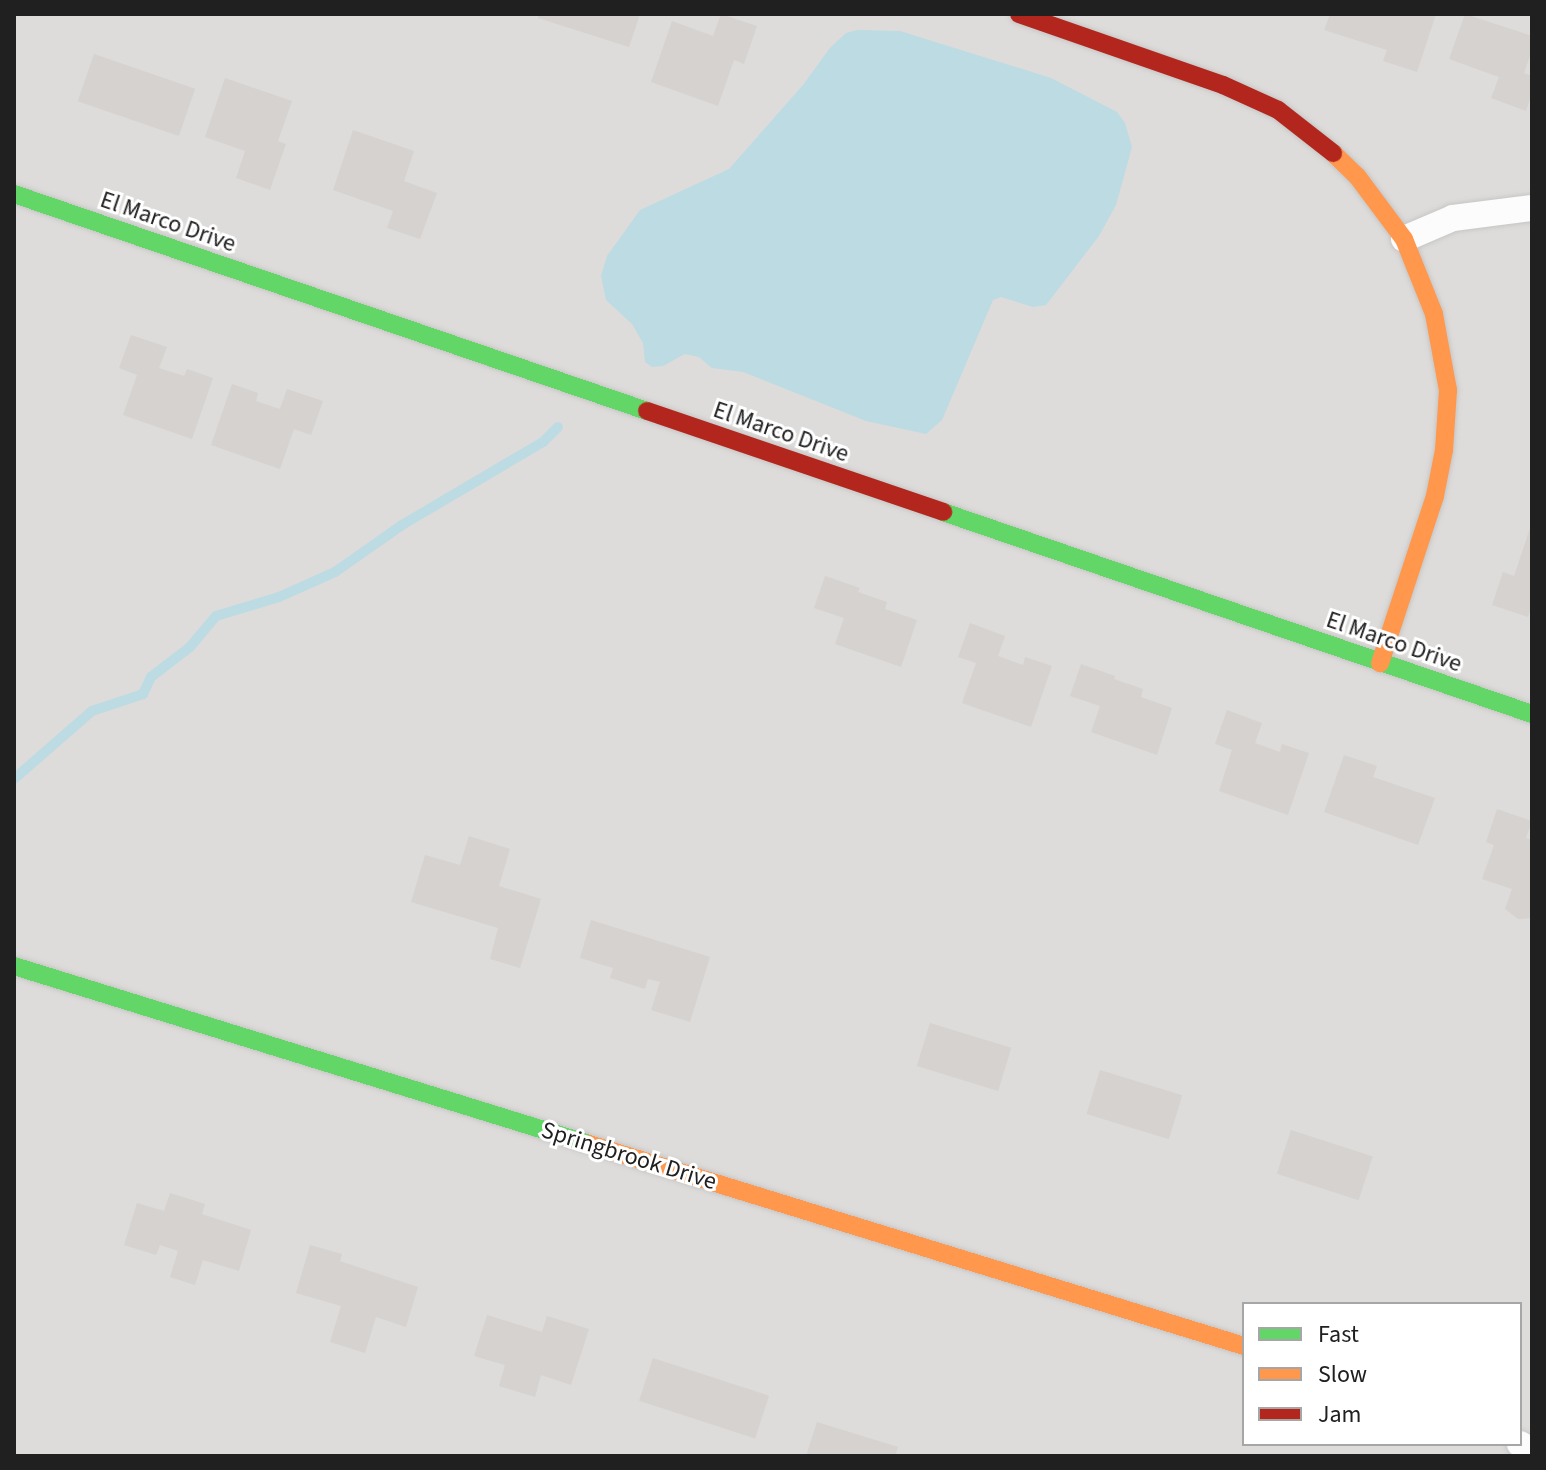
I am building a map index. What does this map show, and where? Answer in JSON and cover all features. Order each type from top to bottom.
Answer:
[{"type":"street","points":[[1019,14],[1223,85],[1278,110],[1323,144],[1357,176],[1404,239],[1434,314],[1448,390],[1444,450],[1435,496],[1380,663]]},
{"type":"street","name":"El Marco Drive","points":[[14,194],[1532,714]]},
{"type":"street","points":[[1404,239],[1453,218],[1532,208]]},
{"type":"street","name":"Springbrook Drive","points":[[14,966],[1242,1345]]},
{"type":"shaded area","points":[[14,14],[1532,14],[1532,1456],[14,1456]]},
{"type":"water","points":[[857,30],[900,31],[1051,78],[1117,112],[1125,123],[1132,147],[1116,205],[1099,236],[1046,305],[1033,307],[1001,297],[993,300],[942,420],[926,434],[866,421],[743,372],[712,368],[699,357],[685,354],[663,366],[652,367],[645,362],[643,343],[632,324],[606,300],[601,276],[607,256],[640,210],[729,169],[803,85],[830,48],[846,33]]},
{"type":"building","points":[[539,14],[640,14],[629,47],[538,18]]},
{"type":"building","points":[[721,14],[757,26],[744,64],[734,60],[718,106],[651,82],[672,21],[713,36]]},
{"type":"building","points":[[1330,14],[1436,14],[1417,72],[1383,61],[1387,50],[1324,30]]},
{"type":"building","points":[[1465,14],[1532,36],[1532,50],[1524,73],[1532,76],[1532,93],[1526,111],[1491,98],[1499,77],[1449,59]]},
{"type":"building","points":[[94,54],[195,89],[179,136],[78,101]]},
{"type":"building","points":[[225,78],[292,101],[278,141],[286,144],[270,190],[236,178],[245,151],[205,137]]},
{"type":"building","points":[[353,130],[414,151],[404,181],[437,193],[420,239],[387,228],[393,211],[333,190]]},
{"type":"building","points":[[131,335],[167,347],[159,368],[184,376],[187,369],[213,378],[192,439],[123,415],[137,375],[119,368]]},
{"type":"building","points":[[232,384],[258,393],[256,401],[280,409],[287,389],[323,401],[311,435],[294,429],[280,469],[211,445]]},
{"type":"building","points":[[1531,525],[1532,605],[1528,617],[1492,605],[1503,572],[1514,576]]},
{"type":"building","points":[[825,576],[860,588],[858,592],[887,602],[885,609],[917,620],[901,667],[835,644],[844,618],[814,608]]},
{"type":"building","points":[[970,623],[1005,636],[998,656],[1023,665],[1025,657],[1052,666],[1031,727],[962,703],[976,663],[958,657]]},
{"type":"building","points":[[1081,664],[1143,689],[1141,697],[1172,708],[1157,755],[1091,732],[1100,706],[1070,696]]},
{"type":"building","points":[[1227,710],[1262,723],[1255,743],[1280,752],[1282,744],[1309,753],[1288,815],[1219,791],[1232,750],[1215,744]]},
{"type":"building","points":[[1344,755],[1377,766],[1373,777],[1435,798],[1418,845],[1324,812]]},
{"type":"building","points":[[1497,809],[1532,821],[1526,838],[1532,840],[1532,918],[1518,919],[1505,909],[1512,889],[1482,879],[1494,845],[1486,842]]},
{"type":"building","points":[[469,836],[510,849],[499,886],[541,899],[520,968],[490,959],[498,928],[411,902],[425,855],[460,865]]},
{"type":"building","points":[[591,920],[710,957],[690,1022],[651,1010],[660,982],[648,979],[645,989],[610,978],[613,968],[580,958]]},
{"type":"building","points":[[930,1023],[1011,1048],[998,1091],[917,1066]]},
{"type":"building","points":[[1100,1070],[1182,1095],[1169,1139],[1087,1114]]},
{"type":"building","points":[[1291,1130],[1373,1157],[1359,1200],[1277,1174]]},
{"type":"building","points":[[170,1193],[205,1204],[202,1214],[251,1230],[239,1271],[203,1260],[195,1285],[170,1277],[178,1251],[160,1245],[156,1255],[124,1245],[137,1203],[164,1211]]},
{"type":"building","points":[[310,1245],[342,1254],[340,1261],[418,1287],[406,1327],[376,1317],[365,1353],[330,1342],[341,1306],[296,1293]]},
{"type":"building","points":[[487,1315],[542,1332],[547,1316],[589,1329],[571,1385],[541,1375],[535,1397],[499,1386],[505,1365],[474,1356]]},
{"type":"building","points":[[653,1358],[769,1396],[755,1438],[639,1401]]},
{"type":"building","points":[[817,1422],[898,1447],[895,1456],[806,1456]]},
{"type":"waterway","points":[[14,779],[92,711],[143,694],[151,677],[190,647],[216,616],[279,597],[335,572],[402,525],[543,442],[558,427]]},
{"type":"traffic: fast","points":[[14,194],[647,411]]},
{"type":"traffic: fast","points":[[943,512],[1532,714]]},
{"type":"traffic: fast","points":[[14,966],[589,1144]]},
{"type":"traffic: slow","points":[[1333,153],[1357,176],[1404,239],[1434,314],[1448,390],[1444,450],[1435,496],[1380,663]]},
{"type":"traffic: slow","points":[[589,1144],[1242,1345]]},
{"type":"traffic: jam","points":[[1019,14],[1223,85],[1278,110],[1333,153]]},
{"type":"traffic: jam","points":[[647,411],[943,512]]}]
